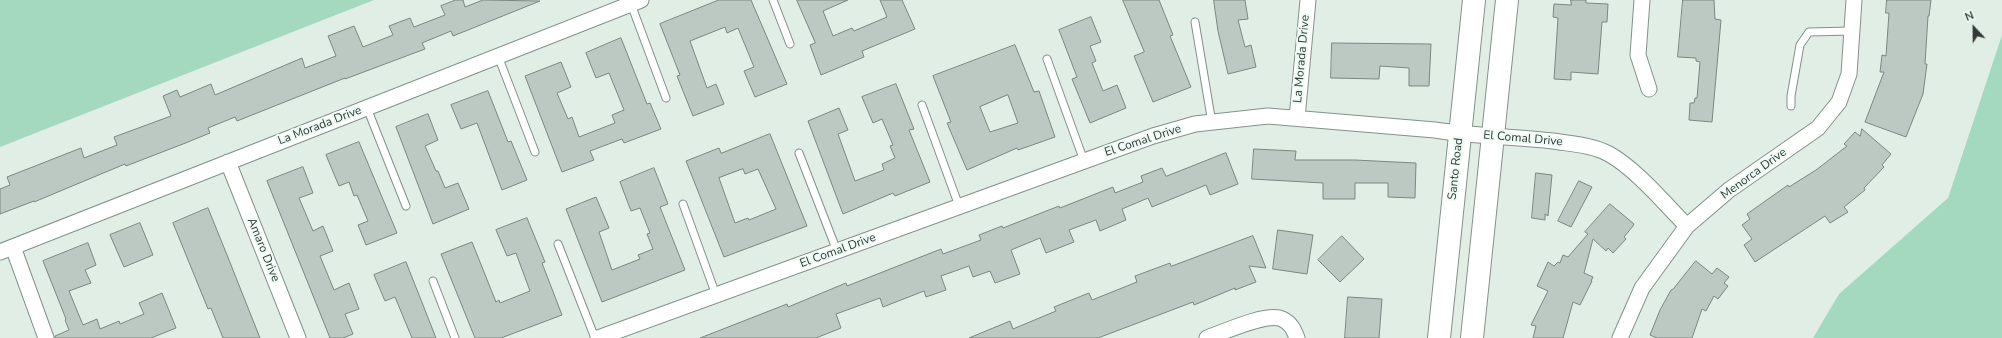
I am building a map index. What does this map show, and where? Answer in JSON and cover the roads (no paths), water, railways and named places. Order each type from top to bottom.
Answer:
[{"type":"main road","name":"Santo Road","points":[[1439,338],[1474,0]]},
{"type":"main road","points":[[1472,338],[1507,0]]},
{"type":"street","name":"La Morada Drive","points":[[1297,118],[1308,0]]},
{"type":"street","points":[[1642,0],[1638,55],[1650,89]]},
{"type":"street","name":"Menorca Drive","points":[[1620,338],[1642,288],[1687,226],[1729,190],[1818,128],[1839,102],[1849,74],[1854,0]]},
{"type":"street","name":"La Morada Drive","points":[[7,249],[636,2]]},
{"type":"street","name":"El Comal Drive","points":[[598,338],[1153,136],[1195,124],[1268,116],[1435,130],[1460,134],[1584,145],[1609,154],[1628,167],[1687,226]]},
{"type":"street","name":"Amaro Drive","points":[[228,162],[298,338]]},
{"type":"street","points":[[7,249],[46,338]]},
{"type":"street","points":[[1207,338],[1266,318],[1281,318],[1293,327],[1297,338]]},
{"type":"lane","points":[[773,0],[790,44]]},
{"type":"lane","points":[[636,2],[666,98]]},
{"type":"lane","points":[[1195,22],[1212,123]]},
{"type":"lane","points":[[1791,106],[1791,96],[1800,44],[1809,32],[1852,31]]},
{"type":"lane","points":[[498,56],[535,152]]},
{"type":"lane","points":[[1047,59],[1084,161]]},
{"type":"lane","points":[[922,105],[959,206]]},
{"type":"lane","points":[[367,108],[406,206]]},
{"type":"lane","points":[[799,153],[837,251]]},
{"type":"lane","points":[[683,204],[716,295]]},
{"type":"lane","points":[[558,244],[595,338]]},
{"type":"lane","points":[[433,281],[455,338]]}]
